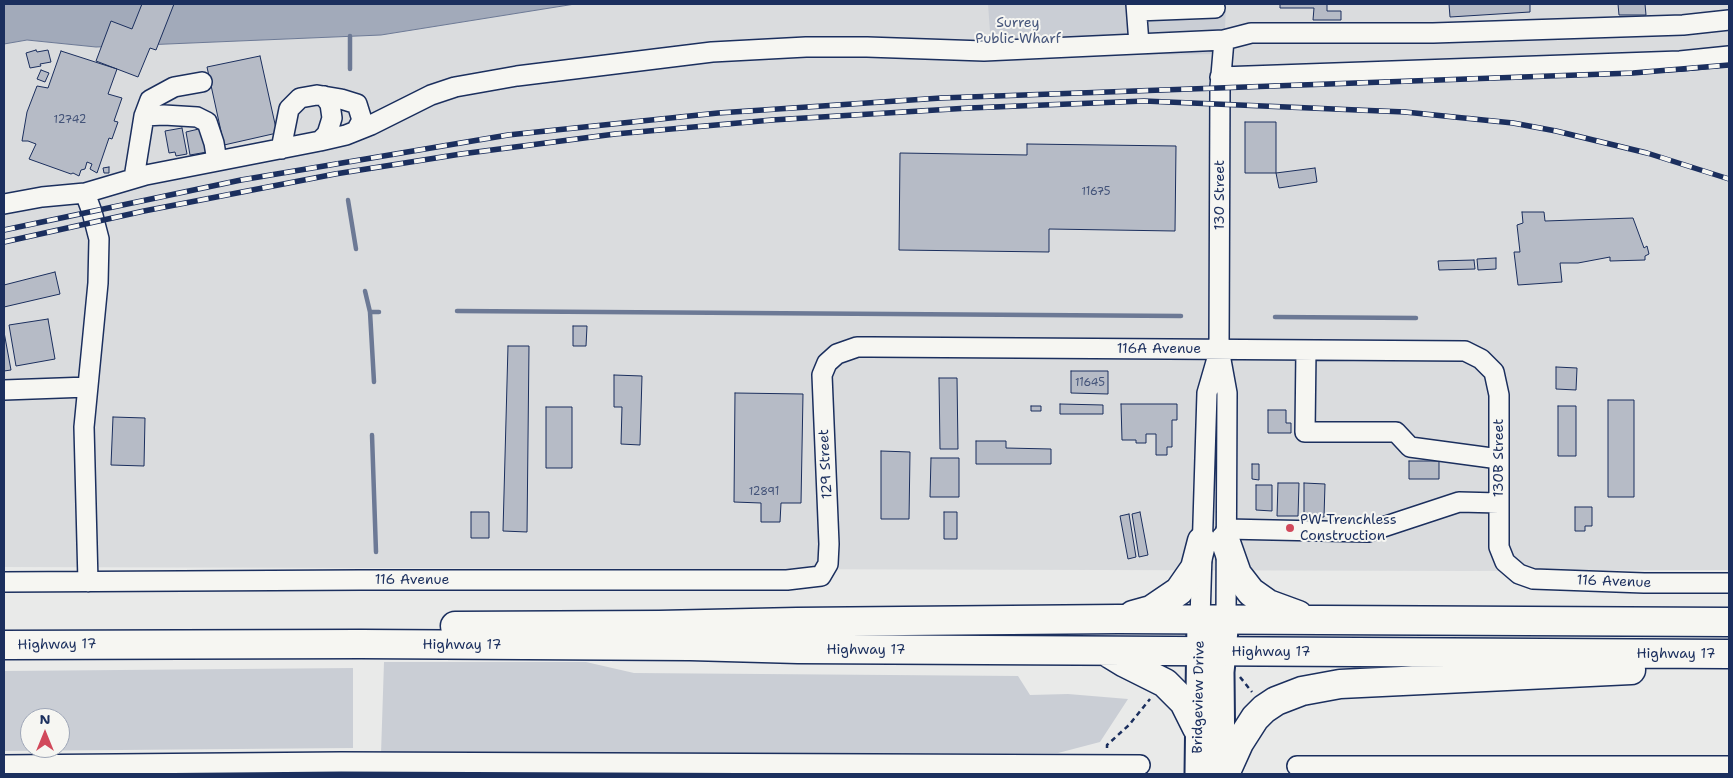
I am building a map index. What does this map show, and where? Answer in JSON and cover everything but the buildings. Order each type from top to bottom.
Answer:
[{"type":"highway","points":[[1118,619],[1150,610],[1179,591],[1218,536],[1237,574],[1250,592],[1268,604],[1311,620]]},
{"type":"highway","name":"Highway 17","points":[[4,627],[649,625],[1118,619],[1214,641],[1311,620],[1729,622]]},
{"type":"highway","points":[[798,649],[881,638],[1102,636],[1184,633],[1214,641]]},
{"type":"highway","name":"Highway 17","points":[[4,645],[381,644],[1106,651],[1214,641],[1729,654]]},
{"type":"highway","points":[[1106,651],[1165,683],[1184,702],[1198,728]]},
{"type":"highway","points":[[1223,774],[1255,718],[1276,701],[1302,691],[1340,684],[1602,672],[1729,661]]},
{"type":"main road","name":"Bridgeview Drive","points":[[1198,774],[1198,728],[1214,641]]},
{"type":"main road","name":"Bridgeview Drive","points":[[1214,641],[1221,672],[1223,774]]},
{"type":"street","points":[[1139,44],[1136,7],[1215,6]]},
{"type":"street","name":"130 Street","points":[[1214,641],[1218,536],[1227,393],[1220,349],[1220,77],[1224,54],[1215,6]]},
{"type":"street","points":[[4,204],[42,197],[85,193],[134,178],[320,141],[356,131],[432,94],[455,88],[517,76],[712,52],[806,47],[984,51],[1220,40],[1251,33],[1452,32],[1683,25],[1729,20]]},
{"type":"street","points":[[1220,77],[1680,60],[1729,56]]},
{"type":"street","points":[[134,178],[144,116],[150,100],[174,87],[202,82]]},
{"type":"street","points":[[282,149],[289,109],[300,98],[317,95],[356,104],[362,120],[356,131]]},
{"type":"street","points":[[320,141],[327,134],[332,118],[330,104],[324,96]]},
{"type":"street","points":[[144,116],[197,117],[207,122],[214,142],[217,161]]},
{"type":"street","points":[[85,193],[99,239],[98,283],[84,427],[88,582]]},
{"type":"street","name":"116A Avenue","points":[[837,354],[857,347],[1220,349],[1465,351],[1481,359]]},
{"type":"street","name":"130 Street","points":[[1214,641],[1218,536],[1207,393],[1220,349]]},
{"type":"street","points":[[1306,350],[1305,432],[1396,432],[1410,447],[1499,459]]},
{"type":"street","name":"129 Street","points":[[821,576],[828,564],[830,544],[822,375],[828,362],[837,354]]},
{"type":"street","name":"130B Street","points":[[1481,359],[1494,372],[1499,395],[1499,547],[1505,562]]},
{"type":"street","points":[[4,390],[88,387]]},
{"type":"street","points":[[1218,536],[1368,532],[1459,502],[1499,503]]},
{"type":"street","name":"116 Avenue","points":[[1505,562],[1519,574],[1533,580],[1729,583]]},
{"type":"street","name":"116 Avenue","points":[[4,582],[787,580],[821,576]]},
{"type":"street","points":[[4,765],[96,769],[787,769],[1140,765]]},
{"type":"street","points":[[1296,766],[1729,766]]},
{"type":"path","points":[[1214,641],[1253,694]]},
{"type":"path","points":[[1107,765],[1107,745],[1129,724],[1152,697]]},
{"type":"shaded area","points":[[575,4],[1729,4],[1729,570],[4,567],[4,44],[27,40],[96,47],[381,35]]},
{"type":"green space","name":"Surrey Public Wharf","points":[[988,4],[1226,4],[1224,54],[992,59]]},
{"type":"green space","points":[[384,662],[586,662],[634,673],[1018,676],[1030,695],[1068,694],[1128,699],[1100,742],[1058,753],[381,754]]},
{"type":"green space","points":[[353,668],[353,748],[70,750],[70,708],[20,708],[20,751],[4,751],[4,671]]},
{"type":"water","points":[[4,4],[575,4],[381,35],[96,47],[27,40],[4,44]]},
{"type":"waterway","points":[[350,36],[350,69]]},
{"type":"waterway","points":[[348,200],[356,249]]},
{"type":"waterway","points":[[365,291],[370,312],[379,312]]},
{"type":"waterway","points":[[457,311],[1181,316]]},
{"type":"waterway","points":[[370,312],[374,382]]},
{"type":"waterway","points":[[1275,317],[1416,318]]},
{"type":"waterway","points":[[372,435],[376,552]]},
{"type":"railway","points":[[4,230],[241,180],[508,135],[718,113],[941,98],[1633,73],[1729,65]]},
{"type":"railway","points":[[4,242],[144,211],[335,174],[461,154],[615,134],[772,120],[969,108],[1144,101],[1405,112],[1513,123],[1556,131],[1647,153],[1729,179]]},
{"type":"place","name":"PW Trenchless Construction","points":[[1290,528]]}]
